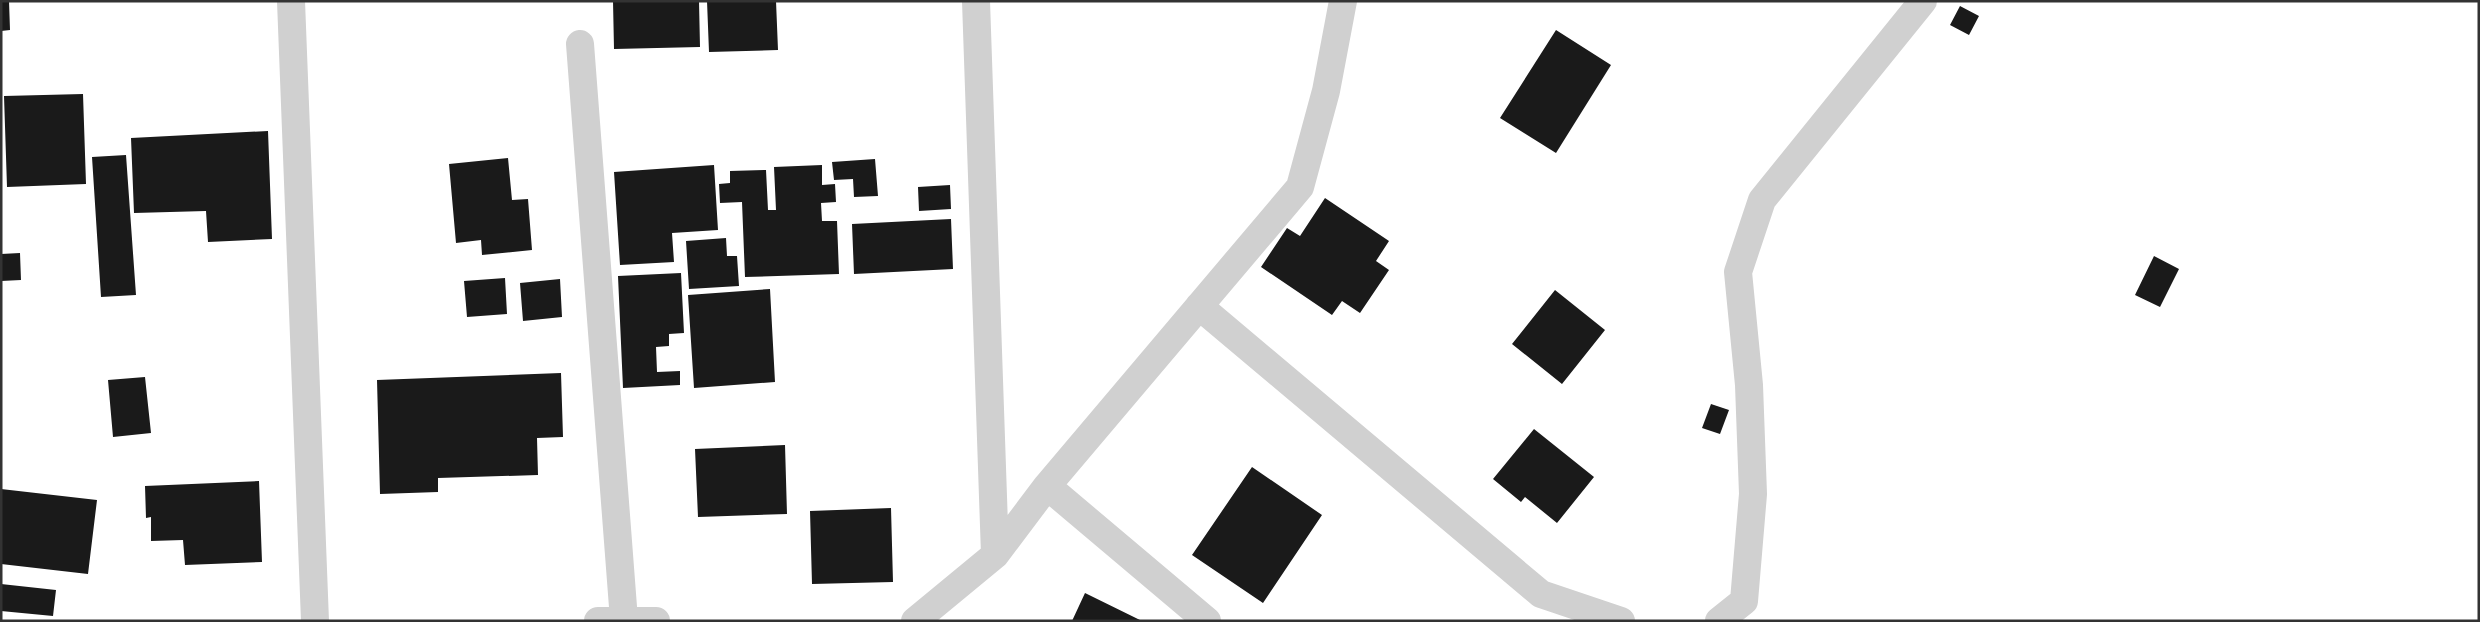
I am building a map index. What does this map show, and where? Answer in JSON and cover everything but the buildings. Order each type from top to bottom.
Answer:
[{"type":"street","points":[[291,1],[315,621]]},
{"type":"street","points":[[976,1],[996,555]]},
{"type":"street","points":[[915,621],[996,555],[1047,486],[1300,187],[1326,91],[1343,1]]},
{"type":"street","points":[[1719,621],[1744,602],[1752,494],[1748,385],[1738,272],[1762,200],[1923,1]]},
{"type":"street","points":[[580,44],[611,620],[656,621]]},
{"type":"street","points":[[1199,306],[1541,594],[1621,621]]},
{"type":"street","points":[[1047,486],[1207,621]]}]
